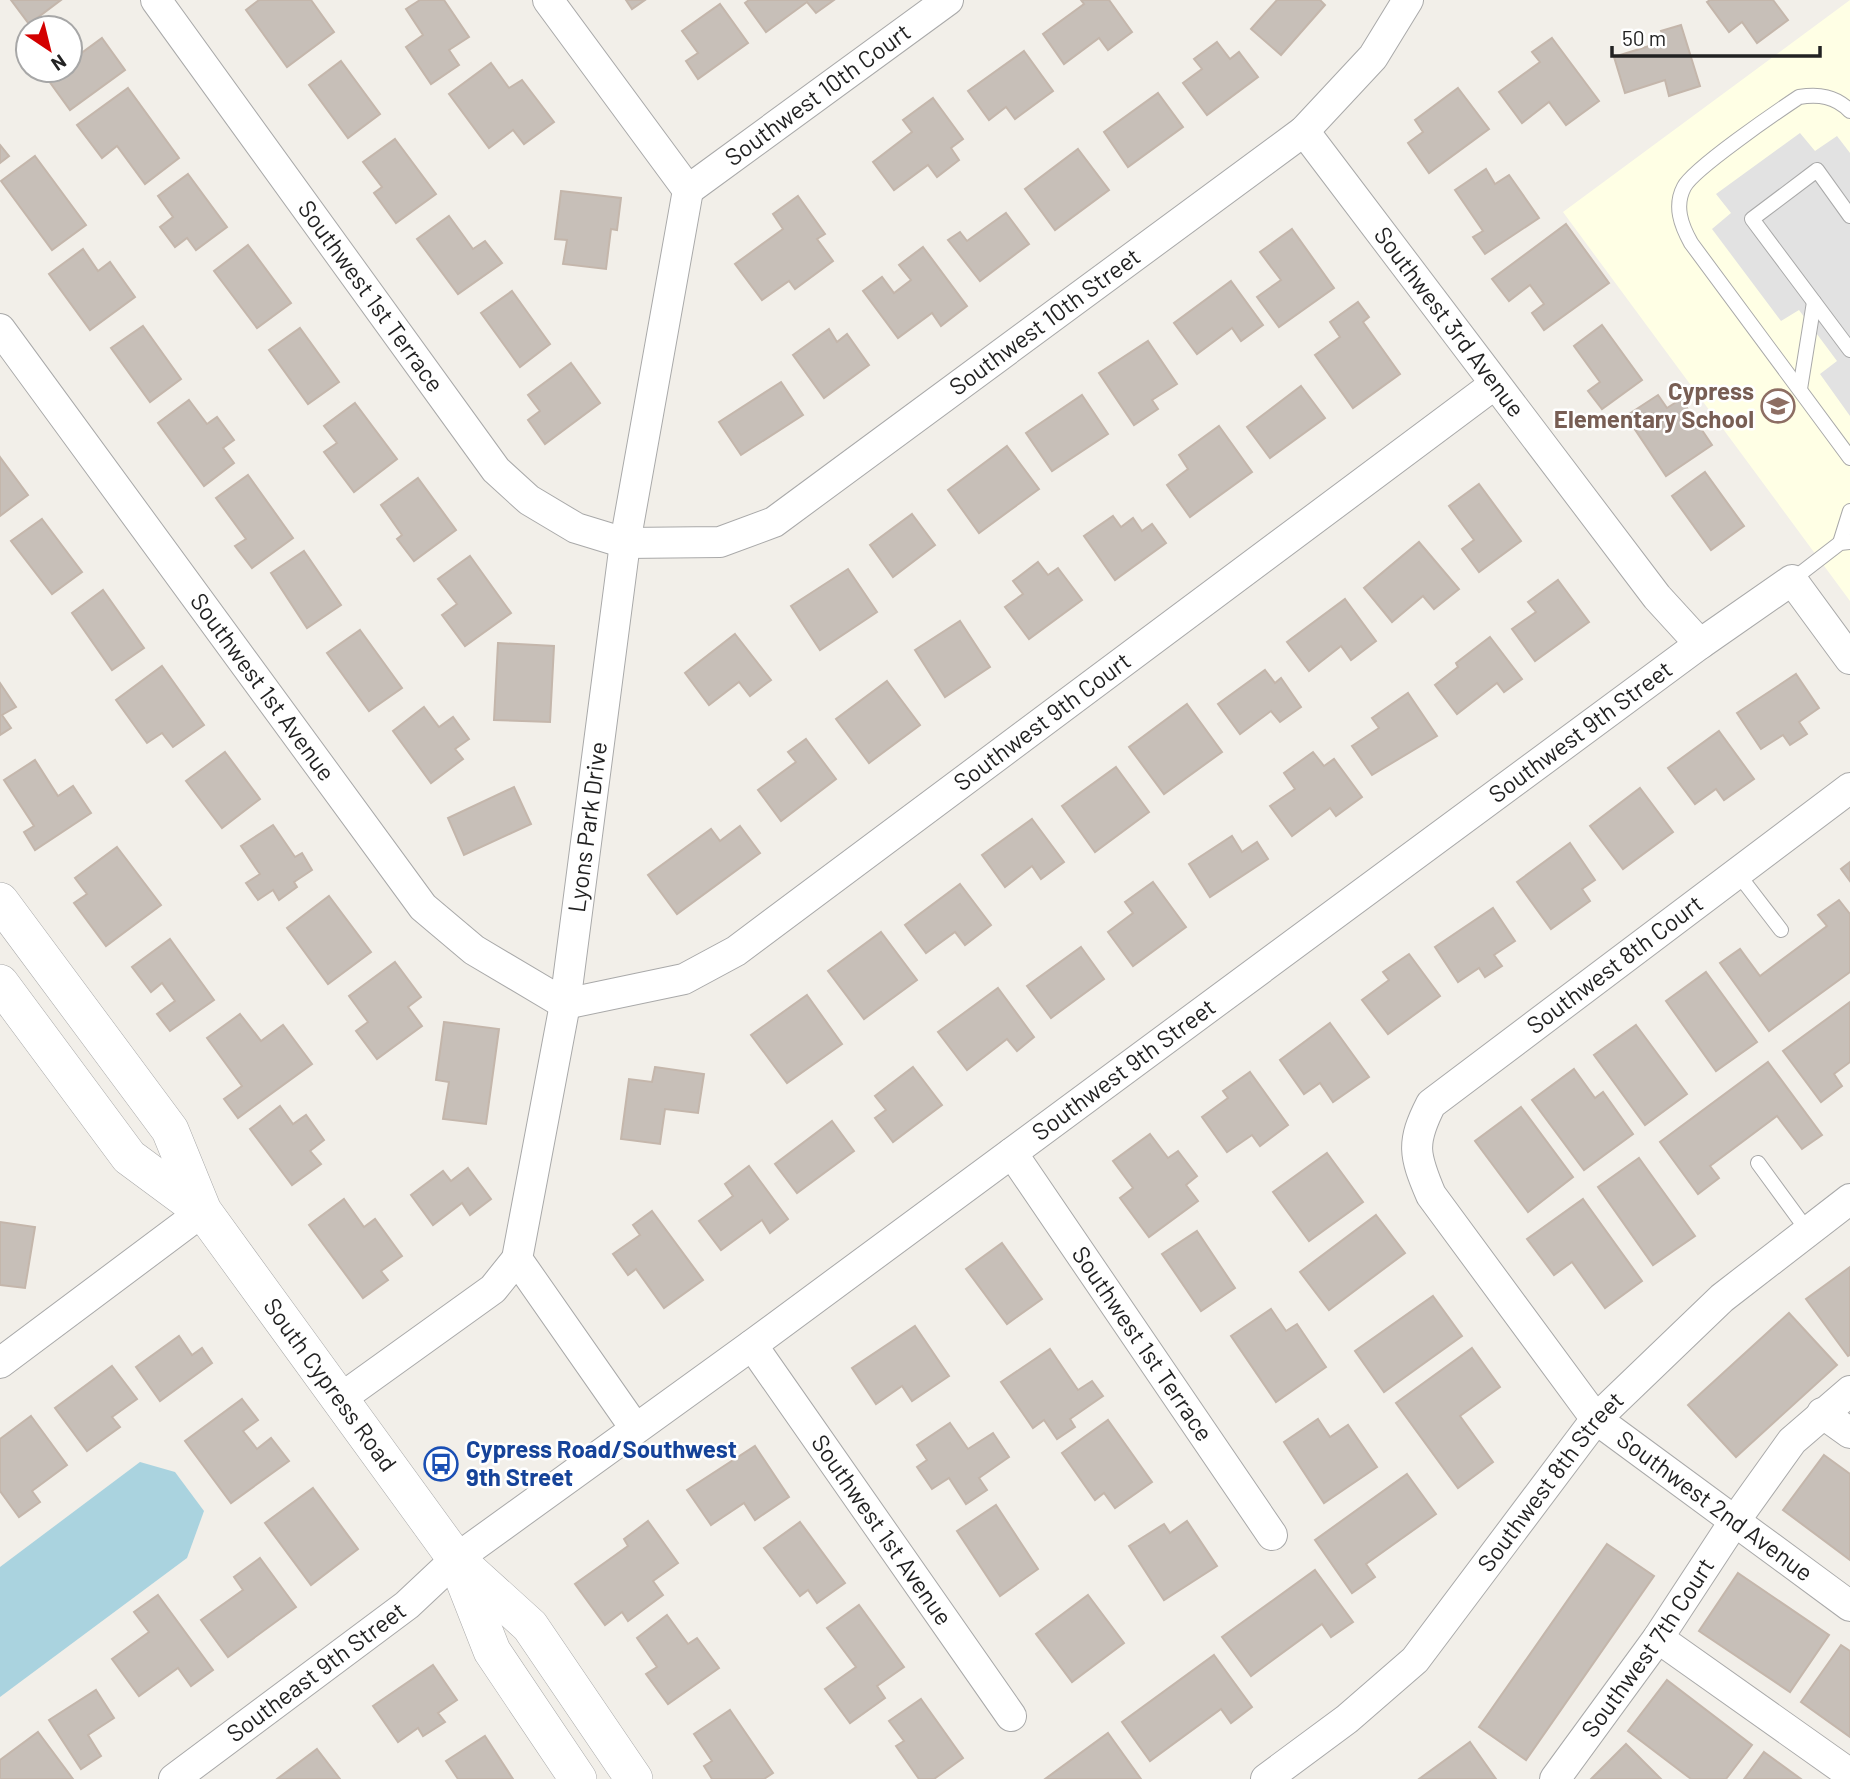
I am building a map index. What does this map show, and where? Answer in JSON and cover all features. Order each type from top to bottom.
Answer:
[{"type":"street","name":"Southwest 1st Terrace","points":[[156,0],[496,470],[529,500],[576,528],[625,543]]},
{"type":"street","points":[[548,0],[688,190]]},
{"type":"street","name":"Southwest 10th Court","points":[[688,190],[948,0]]},
{"type":"street","name":"Southwest 10th Street","points":[[625,543],[720,542],[774,522],[1304,131],[1373,57],[1408,0]]},
{"type":"street","name":"Southwest 3rd Avenue","points":[[1304,131],[1657,597],[1700,644]]},
{"type":"street","name":"Lyons Park Drive","points":[[517,1259],[565,1004],[625,543],[688,190]]},
{"type":"street","name":"Southwest 1st Avenue","points":[[0,329],[423,907],[474,950],[565,1004]]},
{"type":"street","name":"Southwest 9th Court","points":[[565,1004],[684,979],[736,951],[1495,384]]},
{"type":"street","points":[[1791,580],[1845,644]]},
{"type":"street","name":"Southwest 9th Street","points":[[456,1559],[752,1345],[1700,644],[1791,580]]},
{"type":"street","name":"Southwest 8th Court","points":[[1417,1164],[1417,1131],[1431,1104],[1850,788]]},
{"type":"street","name":"South Cypress Road","points":[[0,901],[170,1130],[203,1211],[456,1559],[530,1626],[634,1779]]},
{"type":"street","name":"South Cypress Road","points":[[0,983],[129,1157],[203,1211]]},
{"type":"street","name":"Southwest 1st Terrace","points":[[1012,1153],[1272,1535]]},
{"type":"street","name":"Southwest 2nd Avenue","points":[[1417,1164],[1431,1195],[1596,1419],[1850,1606]]},
{"type":"street","name":"Southwest 8th Street","points":[[1266,1779],[1348,1720],[1415,1660],[1596,1419],[1722,1298],[1850,1199]]},
{"type":"street","points":[[0,1363],[203,1211]]},
{"type":"street","points":[[340,1399],[493,1289],[517,1259],[635,1428]]},
{"type":"street","name":"Southwest 1st Avenue","points":[[752,1345],[1011,1716]]},
{"type":"street","name":"Southwest 7th Court","points":[[1555,1779],[1658,1637],[1734,1522],[1792,1441],[1850,1391]]},
{"type":"street","points":[[1822,1413],[1850,1433]]},
{"type":"street","name":"South Cypress Road","points":[[456,1559],[492,1651],[578,1779]]},
{"type":"street","name":"Southeast 9th Street","points":[[174,1779],[407,1605],[456,1559]]},
{"type":"street","points":[[1658,1637],[1850,1774]]},
{"type":"lane","points":[[1850,111],[1829,97],[1814,94],[1799,97],[1689,178],[1679,202],[1679,216],[1690,243],[1850,458]]},
{"type":"lane","points":[[1850,216],[1817,170],[1752,219],[1850,350]]},
{"type":"lane","points":[[1800,389],[1814,302]]},
{"type":"lane","points":[[1791,580],[1845,542],[1850,511]]},
{"type":"lane","points":[[1738,874],[1781,930]]},
{"type":"lane","points":[[1758,1163],[1807,1230]]},
{"type":"shaded area","name":"Cypress Elementary School","points":[[1850,0],[1850,601],[1563,212]]},
{"type":"shaded area","points":[[1800,133],[1815,151],[1837,136],[1850,153],[1850,416],[1820,374],[1837,361],[1799,310],[1781,321],[1712,229],[1731,213],[1716,194]]},
{"type":"water","points":[[140,1462],[175,1472],[204,1511],[187,1558],[0,1697],[0,1567]]},
{"type":"building","points":[[11,0],[61,0],[42,14],[22,14]]},
{"type":"building","points":[[259,0],[311,0],[334,32],[287,67],[246,10]]},
{"type":"building","points":[[420,0],[444,0],[469,37],[449,50],[459,65],[431,84],[406,47],[423,35],[406,9]]},
{"type":"building","points":[[626,0],[645,0],[632,9]]},
{"type":"building","points":[[749,0],[834,0],[816,13],[807,2],[766,32],[745,3]]},
{"type":"building","points":[[1081,0],[1109,0],[1132,32],[1108,50],[1099,38],[1064,64],[1043,34],[1084,4]]},
{"type":"building","points":[[1277,0],[1320,0],[1325,5],[1281,55],[1251,29]]},
{"type":"building","points":[[1773,0],[1788,20],[1757,43],[1742,22],[1729,32],[1707,2]]},
{"type":"building","points":[[720,4],[748,43],[698,79],[686,61],[698,53],[682,31]]},
{"type":"building","points":[[1681,25],[1700,86],[1669,96],[1665,80],[1625,93],[1614,57],[1665,41],[1661,31]]},
{"type":"building","points":[[102,38],[125,70],[70,110],[51,84],[84,84],[84,51]]},
{"type":"building","points":[[1552,38],[1599,101],[1566,125],[1549,102],[1522,123],[1499,92],[1540,62],[1532,52]]},
{"type":"building","points":[[1217,42],[1230,59],[1239,52],[1258,77],[1207,115],[1183,83],[1202,69],[1194,59]]},
{"type":"building","points":[[1024,51],[1053,91],[1015,119],[1006,107],[989,120],[968,91]]},
{"type":"building","points":[[341,61],[380,114],[348,138],[309,85]]},
{"type":"building","points":[[491,63],[509,88],[522,80],[554,122],[524,144],[513,130],[489,148],[449,94]]},
{"type":"building","points":[[128,88],[179,158],[145,184],[117,146],[102,158],[77,125]]},
{"type":"building","points":[[1458,88],[1489,129],[1429,173],[1408,143],[1423,132],[1415,120]]},
{"type":"building","points":[[1158,93],[1183,127],[1128,167],[1104,132]]},
{"type":"building","points":[[933,98],[963,139],[951,148],[959,160],[937,177],[928,165],[894,190],[873,162],[912,132],[903,120]]},
{"type":"building","points":[[395,139],[436,194],[396,223],[374,193],[382,187],[363,162]]},
{"type":"building","points":[[0,145],[9,156],[0,163]]},
{"type":"building","points":[[1078,149],[1109,190],[1055,230],[1025,189]]},
{"type":"building","points":[[35,156],[86,225],[52,250],[1,181]]},
{"type":"building","points":[[1486,169],[1495,184],[1509,175],[1539,218],[1485,254],[1473,237],[1483,231],[1455,190]]},
{"type":"building","points":[[188,174],[227,227],[196,250],[187,238],[175,247],[160,227],[173,217],[158,196]]},
{"type":"building","points":[[561,191],[621,198],[617,230],[611,229],[606,269],[563,264],[567,240],[555,239]]},
{"type":"building","points":[[798,196],[825,234],[817,239],[833,261],[795,289],[789,281],[762,300],[735,264],[783,229],[773,214]]},
{"type":"building","points":[[1006,213],[1029,244],[980,281],[948,240],[960,232],[967,241]]},
{"type":"building","points":[[449,216],[473,249],[485,241],[502,263],[458,294],[417,239]]},
{"type":"building","points":[[1566,224],[1609,283],[1544,330],[1532,313],[1544,304],[1530,285],[1509,301],[1492,279]]},
{"type":"building","points":[[1292,229],[1334,288],[1279,327],[1257,297],[1281,280],[1260,252]]},
{"type":"building","points":[[248,245],[291,303],[257,328],[214,271]]},
{"type":"building","points":[[923,247],[967,306],[941,326],[932,313],[898,338],[863,291],[882,277],[894,293],[911,280],[899,265]]},
{"type":"building","points":[[83,249],[98,271],[110,262],[135,297],[90,330],[49,274]]},
{"type":"building","points":[[1231,281],[1263,325],[1241,341],[1232,328],[1197,354],[1174,323]]},
{"type":"building","points":[[512,291],[550,344],[520,367],[481,313]]},
{"type":"building","points":[[1358,302],[1369,317],[1363,322],[1400,374],[1353,408],[1315,355],[1340,337],[1330,322]]},
{"type":"building","points":[[1602,325],[1642,380],[1602,409],[1588,391],[1600,382],[1574,346]]},
{"type":"building","points":[[143,326],[181,379],[150,402],[111,348]]},
{"type":"building","points":[[300,328],[339,382],[308,404],[269,350]]},
{"type":"building","points":[[829,329],[837,342],[847,334],[869,365],[824,398],[793,355]]},
{"type":"building","points":[[1148,341],[1177,384],[1152,400],[1158,409],[1134,425],[1099,373]]},
{"type":"building","points":[[571,363],[600,403],[545,444],[528,420],[540,411],[528,395]]},
{"type":"building","points":[[781,382],[803,415],[741,455],[719,422]]},
{"type":"building","points":[[1301,386],[1325,418],[1270,458],[1247,427]]},
{"type":"building","points":[[1082,395],[1108,434],[1052,471],[1026,433]]},
{"type":"building","points":[[1658,395],[1667,408],[1681,399],[1712,445],[1666,476],[1626,416]]},
{"type":"building","points":[[189,400],[207,424],[217,417],[234,440],[223,448],[234,463],[204,486],[158,423]]},
{"type":"building","points":[[355,403],[397,459],[354,492],[324,452],[337,443],[324,426]]},
{"type":"building","points":[[1219,426],[1252,472],[1190,517],[1167,485],[1188,469],[1179,455]]},
{"type":"building","points":[[1007,446],[1039,489],[979,533],[948,490]]},
{"type":"building","points":[[0,457],[28,495],[0,516]]},
{"type":"building","points":[[1705,472],[1744,526],[1711,550],[1672,496]]},
{"type":"building","points":[[248,475],[293,538],[252,568],[235,546],[246,539],[216,498]]},
{"type":"building","points":[[418,478],[456,530],[414,561],[397,539],[402,535],[381,505]]},
{"type":"building","points":[[1479,484],[1521,541],[1479,572],[1462,549],[1474,540],[1449,506]]},
{"type":"building","points":[[912,514],[935,545],[893,577],[870,545]]},
{"type":"building","points":[[1113,516],[1121,527],[1133,518],[1142,531],[1152,524],[1166,543],[1115,580],[1084,536]]},
{"type":"building","points":[[42,519],[82,572],[52,594],[11,541]]},
{"type":"building","points":[[1419,542],[1459,589],[1434,609],[1423,596],[1392,622],[1364,588]]},
{"type":"building","points":[[304,551],[341,605],[307,628],[271,573]]},
{"type":"building","points":[[470,556],[511,613],[465,646],[442,615],[457,604],[438,579]]},
{"type":"building","points":[[1038,562],[1048,575],[1058,568],[1082,600],[1029,639],[1005,607],[1023,594],[1013,581]]},
{"type":"building","points":[[848,569],[877,612],[820,650],[791,606]]},
{"type":"building","points":[[1558,580],[1589,622],[1535,661],[1512,629],[1536,612],[1528,602]]},
{"type":"building","points":[[103,590],[144,648],[112,670],[72,613]]},
{"type":"building","points":[[1345,599],[1376,641],[1351,660],[1341,646],[1309,671],[1287,642]]},
{"type":"building","points":[[960,621],[990,667],[945,697],[915,650]]},
{"type":"building","points":[[360,630],[402,688],[369,711],[327,653]]},
{"type":"building","points":[[735,634],[771,680],[750,696],[739,682],[709,705],[685,673]]},
{"type":"building","points":[[1490,637],[1522,679],[1504,692],[1497,683],[1457,714],[1435,685],[1458,667],[1456,663]]},
{"type":"building","points":[[498,643],[554,646],[550,722],[494,720]]},
{"type":"building","points":[[162,666],[204,725],[173,747],[162,733],[147,743],[116,700]]},
{"type":"building","points":[[1265,670],[1275,683],[1281,678],[1301,707],[1280,722],[1271,711],[1240,734],[1218,704]]},
{"type":"building","points":[[1796,674],[1819,708],[1799,722],[1807,734],[1790,745],[1783,735],[1761,749],[1737,713]]},
{"type":"building","points":[[887,681],[920,725],[869,763],[836,719]]},
{"type":"building","points":[[0,683],[16,707],[2,715],[11,728],[0,735]]},
{"type":"building","points":[[1408,693],[1437,736],[1372,775],[1352,746],[1379,728],[1372,718]]},
{"type":"building","points":[[1187,704],[1222,752],[1164,794],[1129,747]]},
{"type":"building","points":[[424,707],[439,727],[453,717],[469,739],[455,749],[463,759],[431,783],[393,731]]},
{"type":"building","points":[[1719,731],[1754,779],[1724,800],[1716,789],[1695,804],[1668,768]]},
{"type":"building","points":[[806,739],[836,779],[781,821],[758,790],[796,762],[788,752]]},
{"type":"building","points":[[225,752],[260,799],[222,828],[186,781]]},
{"type":"building","points":[[1313,752],[1324,766],[1334,759],[1362,797],[1336,816],[1330,808],[1292,836],[1270,806],[1295,789],[1284,773]]},
{"type":"building","points":[[35,760],[58,796],[73,786],[91,813],[35,850],[24,832],[34,826],[4,780]]},
{"type":"building","points":[[1116,767],[1149,812],[1095,852],[1062,806]]},
{"type":"building","points":[[514,787],[531,824],[464,855],[448,818]]},
{"type":"building","points":[[1640,788],[1673,832],[1623,869],[1590,826]]},
{"type":"building","points":[[1032,819],[1064,862],[1041,879],[1032,866],[1005,887],[982,855]]},
{"type":"building","points":[[273,825],[295,857],[302,853],[312,870],[294,882],[297,887],[279,900],[273,890],[258,900],[246,883],[260,874],[241,846]]},
{"type":"building","points":[[740,826],[760,853],[677,914],[648,875],[711,829],[720,841]]},
{"type":"building","points":[[1232,836],[1242,852],[1257,842],[1268,859],[1210,897],[1189,864]]},
{"type":"building","points":[[1570,843],[1595,880],[1582,889],[1590,901],[1551,929],[1517,882]]},
{"type":"building","points":[[117,847],[161,905],[106,946],[74,903],[87,894],[75,878]]},
{"type":"building","points":[[1850,862],[1850,881],[1841,869]]},
{"type":"building","points":[[1153,882],[1186,927],[1133,966],[1108,932],[1133,913],[1125,902]]},
{"type":"building","points":[[960,884],[991,925],[965,945],[955,932],[926,953],[905,925]]},
{"type":"building","points":[[329,896],[371,952],[328,984],[287,928]]},
{"type":"building","points":[[1839,900],[1850,914],[1850,972],[1769,1031],[1720,963],[1740,949],[1760,976],[1827,926],[1818,915]]},
{"type":"building","points":[[1493,908],[1515,941],[1494,955],[1502,966],[1485,977],[1479,968],[1458,982],[1435,947]]},
{"type":"building","points":[[881,932],[917,980],[864,1019],[828,971]]},
{"type":"building","points":[[170,939],[214,1000],[170,1031],[157,1014],[175,1001],[162,983],[151,992],[132,967]]},
{"type":"building","points":[[1081,947],[1104,979],[1051,1018],[1027,986]]},
{"type":"building","points":[[1409,954],[1440,996],[1388,1034],[1362,1000],[1389,980],[1383,972]]},
{"type":"building","points":[[395,962],[421,997],[408,1007],[422,1026],[377,1059],[356,1031],[368,1022],[349,996]]},
{"type":"building","points":[[1706,972],[1757,1042],[1716,1071],[1666,1001]]},
{"type":"building","points":[[998,988],[1034,1037],[1017,1051],[1007,1039],[967,1070],[938,1032]]},
{"type":"building","points":[[807,995],[842,1044],[787,1083],[751,1035]]},
{"type":"building","points":[[1850,1002],[1850,1062],[1834,1074],[1842,1086],[1821,1102],[1783,1051]]},
{"type":"building","points":[[240,1014],[261,1041],[283,1025],[312,1064],[238,1118],[224,1099],[242,1086],[207,1038]]},
{"type":"building","points":[[444,1022],[499,1029],[486,1124],[443,1119],[449,1082],[436,1080]]},
{"type":"building","points":[[1330,1023],[1369,1077],[1333,1102],[1320,1083],[1304,1094],[1280,1060]]},
{"type":"building","points":[[1636,1025],[1687,1094],[1645,1125],[1594,1055]]},
{"type":"building","points":[[1768,1062],[1822,1135],[1802,1149],[1777,1116],[1710,1166],[1719,1178],[1698,1194],[1660,1142]]},
{"type":"building","points":[[655,1067],[704,1074],[698,1113],[665,1109],[660,1144],[621,1139],[629,1079],[652,1082]]},
{"type":"building","points":[[913,1067],[942,1105],[893,1142],[875,1118],[886,1110],[875,1096]]},
{"type":"building","points":[[1574,1069],[1595,1098],[1603,1092],[1633,1134],[1584,1170],[1532,1100]]},
{"type":"building","points":[[1250,1072],[1288,1125],[1260,1146],[1252,1135],[1227,1152],[1202,1117],[1228,1098],[1223,1091]]},
{"type":"building","points":[[280,1106],[293,1124],[306,1115],[324,1140],[310,1151],[321,1164],[292,1185],[250,1129]]},
{"type":"building","points":[[1521,1107],[1573,1177],[1528,1212],[1475,1141]]},
{"type":"building","points":[[832,1121],[854,1151],[797,1193],[775,1164]]},
{"type":"building","points":[[1150,1134],[1168,1158],[1178,1151],[1197,1176],[1186,1185],[1198,1201],[1149,1237],[1120,1198],[1133,1188],[1113,1161]]},
{"type":"building","points":[[1327,1153],[1363,1202],[1309,1241],[1273,1192]]},
{"type":"building","points":[[1639,1158],[1695,1236],[1653,1265],[1598,1187]]},
{"type":"building","points":[[749,1166],[788,1219],[770,1233],[762,1220],[721,1250],[699,1221],[733,1196],[725,1184]]},
{"type":"building","points":[[468,1168],[491,1199],[470,1215],[462,1203],[433,1225],[411,1195],[443,1171],[451,1181]]},
{"type":"building","points":[[344,1199],[364,1227],[375,1219],[402,1256],[381,1271],[388,1280],[363,1298],[309,1225]]},
{"type":"building","points":[[1583,1199],[1642,1281],[1605,1308],[1572,1262],[1554,1275],[1527,1239]]},
{"type":"building","points":[[652,1211],[703,1280],[664,1308],[636,1269],[628,1275],[613,1254],[640,1235],[633,1225]]},
{"type":"building","points":[[1376,1215],[1405,1253],[1329,1310],[1300,1272]]},
{"type":"building","points":[[0,1222],[35,1227],[25,1288],[0,1285]]},
{"type":"building","points":[[1197,1231],[1235,1288],[1201,1311],[1162,1254]]},
{"type":"building","points":[[1002,1243],[1042,1299],[1007,1324],[966,1269]]},
{"type":"building","points":[[1850,1267],[1850,1355],[1848,1356],[1806,1299]]},
{"type":"building","points":[[1433,1296],[1462,1336],[1384,1392],[1355,1351]]},
{"type":"building","points":[[1271,1309],[1286,1331],[1297,1324],[1326,1367],[1276,1402],[1231,1336]]},
{"type":"building","points":[[1789,1313],[1837,1365],[1736,1457],[1688,1405]]},
{"type":"building","points":[[915,1326],[949,1376],[912,1401],[902,1386],[876,1404],[852,1368]]},
{"type":"building","points":[[179,1336],[192,1355],[202,1348],[212,1363],[160,1401],[136,1367]]},
{"type":"building","points":[[1472,1348],[1500,1387],[1460,1416],[1493,1462],[1458,1488],[1396,1403]]},
{"type":"building","points":[[1050,1349],[1078,1390],[1092,1381],[1103,1396],[1070,1419],[1075,1427],[1057,1439],[1044,1420],[1033,1428],[1001,1382]]},
{"type":"building","points":[[112,1366],[137,1399],[112,1417],[120,1427],[87,1451],[55,1408]]},
{"type":"building","points":[[242,1399],[258,1420],[243,1431],[257,1449],[271,1438],[289,1461],[231,1503],[185,1441]]},
{"type":"building","points":[[31,1416],[67,1465],[32,1491],[40,1502],[19,1517],[0,1491],[0,1439]]},
{"type":"building","points":[[1318,1419],[1330,1437],[1348,1425],[1377,1467],[1324,1503],[1284,1442]]},
{"type":"building","points":[[1108,1420],[1152,1482],[1115,1508],[1104,1493],[1095,1500],[1062,1453]]},
{"type":"building","points":[[950,1423],[968,1449],[993,1433],[1009,1457],[979,1478],[987,1490],[966,1504],[949,1478],[932,1489],[917,1467],[927,1460],[917,1445]]},
{"type":"building","points":[[755,1446],[789,1497],[755,1520],[744,1503],[711,1525],[687,1490]]},
{"type":"building","points":[[1824,1455],[1850,1474],[1850,1560],[1783,1510]]},
{"type":"building","points":[[1407,1474],[1436,1514],[1366,1564],[1375,1577],[1352,1593],[1315,1540]]},
{"type":"building","points":[[313,1488],[358,1549],[311,1585],[265,1523]]},
{"type":"building","points":[[996,1505],[1038,1569],[1000,1596],[957,1531]]},
{"type":"building","points":[[648,1521],[678,1563],[653,1581],[663,1595],[628,1621],[622,1612],[605,1625],[575,1584],[628,1546],[624,1539]]},
{"type":"building","points":[[1187,1521],[1217,1566],[1164,1600],[1129,1546],[1164,1524],[1170,1533]]},
{"type":"building","points":[[800,1522],[845,1583],[817,1603],[808,1590],[800,1596],[764,1548]]},
{"type":"building","points":[[1607,1544],[1654,1576],[1526,1760],[1479,1727]]},
{"type":"building","points":[[260,1558],[296,1607],[228,1657],[201,1620],[243,1590],[234,1577]]},
{"type":"building","points":[[1315,1570],[1353,1622],[1331,1637],[1322,1624],[1251,1676],[1222,1637]]},
{"type":"building","points":[[1738,1573],[1829,1635],[1790,1692],[1699,1631]]},
{"type":"building","points":[[158,1595],[213,1670],[191,1686],[178,1668],[139,1696],[112,1659],[149,1632],[134,1612]]},
{"type":"building","points":[[1088,1595],[1124,1643],[1072,1682],[1036,1634]]},
{"type":"building","points":[[859,1605],[904,1667],[877,1686],[885,1698],[850,1723],[825,1689],[856,1667],[827,1628]]},
{"type":"building","points":[[667,1615],[688,1644],[697,1638],[719,1668],[668,1704],[646,1674],[657,1667],[637,1638]]},
{"type":"building","points":[[1841,1645],[1850,1651],[1850,1737],[1801,1702]]},
{"type":"building","points":[[1214,1655],[1252,1707],[1231,1723],[1221,1709],[1150,1761],[1122,1722]]},
{"type":"building","points":[[433,1665],[457,1700],[438,1713],[445,1722],[423,1736],[418,1728],[398,1742],[373,1706]]},
{"type":"building","points":[[1667,1680],[1752,1745],[1726,1779],[1691,1779],[1628,1731]]},
{"type":"building","points":[[96,1690],[114,1718],[88,1735],[101,1756],[81,1769],[49,1720]]},
{"type":"building","points":[[921,1699],[963,1758],[934,1779],[919,1779],[896,1746],[904,1741],[889,1721]]},
{"type":"building","points":[[730,1710],[773,1773],[764,1779],[712,1779],[704,1766],[712,1761],[694,1734]]},
{"type":"building","points":[[38,1732],[73,1779],[0,1779],[0,1760]]},
{"type":"building","points":[[1108,1733],[1141,1779],[1045,1779]]},
{"type":"building","points":[[485,1736],[513,1779],[458,1779],[446,1761]]},
{"type":"building","points":[[1470,1742],[1496,1779],[1419,1779]]},
{"type":"building","points":[[1626,1744],[1661,1779],[1591,1779]]},
{"type":"building","points":[[317,1749],[340,1779],[277,1779]]},
{"type":"building","points":[[1764,1752],[1801,1779],[1744,1779]]},
{"type":"place","name":"Cypress Elementary School","points":[[1778,406]]},
{"type":"place","name":"Cypress Road/Southwest 9th Street","points":[[441,1464]]}]
